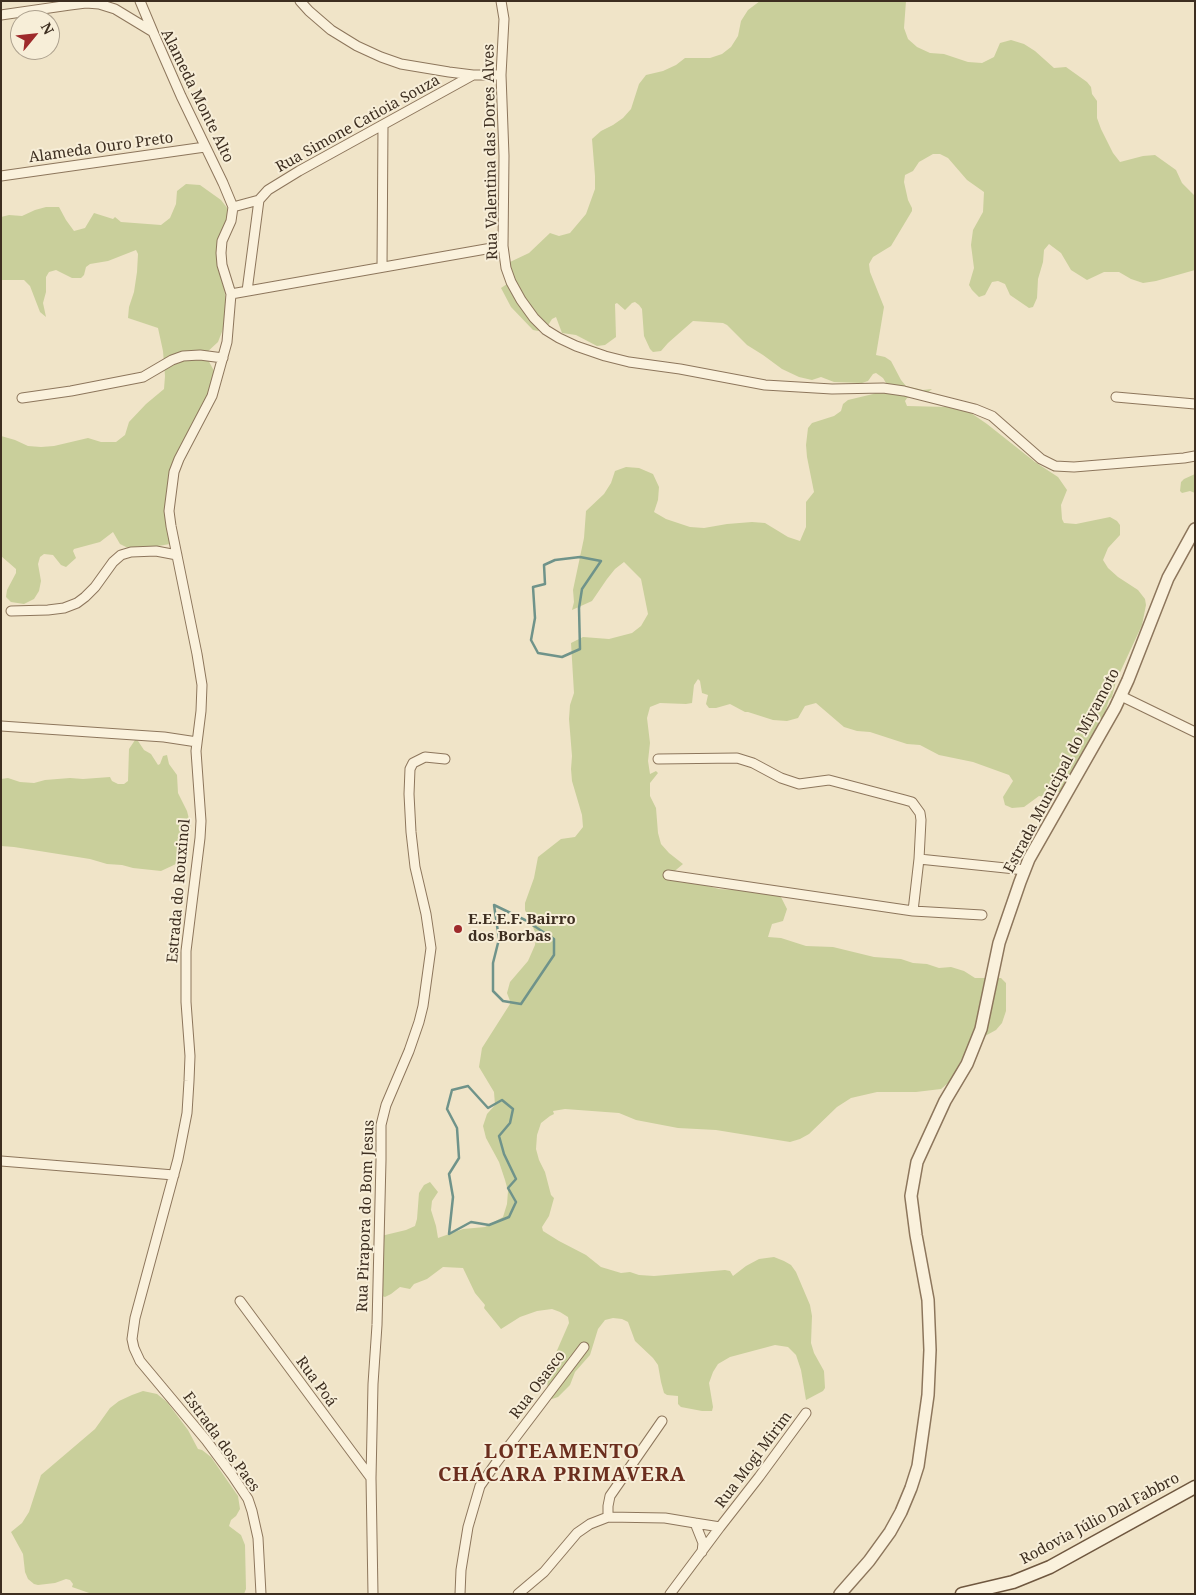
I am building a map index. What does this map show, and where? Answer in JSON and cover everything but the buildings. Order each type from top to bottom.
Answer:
[{"type":"main road","name":"Rodovia Júlio Dal Fabbro","points":[[962,1594],[1013,1582],[1050,1567],[1195,1487]]},
{"type":"street","points":[[140,1],[154,32]]},
{"type":"street","points":[[300,1],[331,30],[357,46],[381,57],[401,64],[426,68],[473,75],[501,75]]},
{"type":"street","name":"Rua Valentina das Dores Alves","points":[[501,1],[504,19],[501,75],[504,156],[503,246],[506,268],[510,282],[534,318],[546,330],[558,338],[605,356],[629,362],[680,369],[765,385],[832,389],[883,388],[975,408],[992,416],[1041,459],[1055,466],[1074,467],[1195,456]]},
{"type":"street","points":[[504,19],[509,1]]},
{"type":"street","name":"Alameda Monte Alto","points":[[1,15],[86,3],[100,4],[115,9],[154,32],[233,207]]},
{"type":"street","name":"Rua Simone Catioia Souza","points":[[233,207],[259,200],[268,190],[279,183],[473,75]]},
{"type":"street","points":[[382,267],[383,125]]},
{"type":"street","name":"Alameda Ouro Preto","points":[[1,176],[205,147]]},
{"type":"street","points":[[247,291],[259,200]]},
{"type":"street","name":"Estrada do Rouxinol","points":[[170,1396],[140,1361],[132,1339],[135,1318],[174,1175],[187,1113],[189,1081],[186,951],[200,829],[197,742],[202,698],[200,671],[169,511],[174,472],[212,396],[223,358],[229,326],[231,294],[222,266],[221,253],[222,241],[231,221],[233,207]]},
{"type":"street","points":[[231,294],[503,246]]},
{"type":"street","points":[[22,398],[143,377],[172,360],[183,356],[200,355],[223,358]]},
{"type":"street","points":[[1116,397],[1195,404]]},
{"type":"street","name":"Estrada Municipal do Miyamoto","points":[[840,1594],[890,1532],[901,1512],[918,1466],[930,1375],[930,1323],[925,1279],[912,1213],[911,1196],[916,1162],[982,1029],[999,943],[1029,859],[1121,696],[1168,578],[1195,529]]},
{"type":"street","points":[[11,610],[48,610],[64,608],[77,603],[86,597],[114,562],[122,555],[131,552],[156,551],[176,554]]},
{"type":"street","points":[[1121,696],[1195,732]]},
{"type":"street","points":[[1,726],[164,736],[197,742]]},
{"type":"street","name":"Rua Pirapora do Bom Jesus","points":[[373,1594],[370,1478],[377,1325],[381,1160],[380,1125],[419,1022],[431,948],[410,832],[410,769],[413,763],[425,757],[445,759]]},
{"type":"street","points":[[658,759],[730,758],[745,760],[781,778],[799,784],[829,780],[912,802],[920,813],[921,820],[913,911]]},
{"type":"street","points":[[919,859],[1025,870]]},
{"type":"street","points":[[668,875],[913,911],[982,916]]},
{"type":"street","points":[[1,1161],[174,1175]]},
{"type":"street","name":"Rua Poá","points":[[240,1301],[370,1478]]},
{"type":"street","name":"Rua Osasco","points":[[460,1594],[461,1570],[468,1527],[480,1486],[584,1347]]},
{"type":"street","name":"Estrada dos Paes","points":[[170,1396],[232,1475],[248,1499],[258,1538],[261,1594]]},
{"type":"street","name":"Rua Mogi Mirim","points":[[518,1594],[544,1572],[577,1533],[590,1524],[608,1517],[665,1518],[720,1527],[806,1413]]},
{"type":"street","points":[[608,1517],[610,1496],[662,1421]]},
{"type":"street","points":[[695,1523],[704,1543],[702,1552]]},
{"type":"street","points":[[670,1594],[720,1527]]},
{"type":"green space","points":[[760,1],[906,1],[904,28],[908,39],[917,47],[930,53],[944,54],[968,62],[982,63],[994,57],[1000,43],[1011,40],[1024,44],[1054,68],[1066,67],[1087,82],[1097,101],[1097,118],[1101,129],[1113,153],[1120,162],[1155,155],[1176,170],[1182,183],[1195,196],[1195,270],[1143,283],[1119,272],[1104,272],[1087,280],[1071,270],[1061,253],[1049,244],[1044,250],[1038,279],[1037,298],[1033,307],[1029,308],[1010,295],[1005,284],[998,281],[992,282],[985,295],[979,297],[972,290],[969,285],[974,268],[971,245],[973,230],[983,212],[984,192],[967,180],[948,158],[940,154],[933,154],[919,162],[913,171],[905,175],[904,182],[912,211],[891,246],[873,257],[869,264],[870,272],[884,307],[876,355],[891,361],[906,386],[923,390],[932,389],[927,393],[907,398],[905,401],[907,406],[947,407],[971,413],[987,424],[1035,462],[1058,477],[1067,490],[1061,505],[1064,523],[1076,524],[1110,517],[1117,521],[1120,525],[1120,535],[1108,548],[1103,560],[1108,568],[1118,577],[1138,590],[1145,599],[1146,605],[1142,625],[1116,681],[1097,737],[1081,756],[1081,761],[1073,768],[1073,779],[1067,792],[1056,792],[1045,797],[1039,796],[1024,807],[1012,808],[1005,805],[1003,797],[1013,781],[1009,775],[973,762],[939,755],[920,745],[907,744],[870,732],[844,727],[816,703],[805,706],[798,718],[787,721],[773,720],[745,712],[730,704],[709,708],[706,704],[708,695],[702,693],[698,679],[694,685],[692,703],[660,703],[650,707],[647,718],[650,743],[648,761],[650,774],[656,771],[658,773],[650,783],[650,796],[656,808],[661,844],[683,864],[670,875],[672,879],[719,889],[780,895],[787,909],[783,921],[772,924],[768,937],[781,938],[806,946],[833,947],[874,957],[901,959],[939,968],[951,967],[964,971],[975,978],[1001,978],[1006,983],[1006,1011],[1002,1023],[996,1030],[985,1036],[981,1031],[970,1043],[952,1078],[941,1089],[916,1092],[877,1092],[851,1098],[837,1107],[809,1134],[790,1142],[716,1130],[678,1128],[636,1120],[619,1113],[565,1109],[553,1111],[554,1114],[541,1123],[537,1135],[536,1149],[551,1195],[554,1198],[549,1216],[542,1227],[543,1231],[586,1255],[601,1267],[621,1273],[630,1272],[654,1276],[725,1270],[730,1271],[733,1276],[759,1259],[774,1257],[784,1261],[791,1265],[796,1272],[810,1305],[812,1316],[811,1343],[824,1371],[825,1388],[806,1400],[801,1370],[796,1355],[788,1347],[775,1345],[730,1357],[718,1364],[709,1383],[712,1411],[681,1407],[678,1404],[678,1396],[664,1393],[658,1365],[635,1341],[628,1322],[613,1318],[605,1320],[598,1329],[590,1355],[575,1372],[570,1385],[558,1397],[552,1399],[547,1393],[548,1371],[569,1323],[568,1317],[560,1312],[552,1309],[537,1311],[520,1317],[501,1329],[484,1308],[485,1305],[475,1293],[463,1268],[443,1267],[427,1279],[414,1284],[410,1289],[400,1287],[385,1297],[376,1294],[381,1236],[415,1226],[419,1193],[424,1185],[430,1182],[438,1192],[432,1201],[431,1210],[438,1238],[463,1229],[485,1227],[503,1217],[507,1204],[508,1191],[505,1180],[499,1162],[486,1138],[483,1126],[487,1114],[495,1105],[494,1092],[479,1067],[482,1048],[510,1004],[507,993],[510,982],[528,961],[535,945],[536,934],[525,910],[525,903],[534,878],[538,857],[561,839],[575,837],[583,827],[571,769],[572,756],[569,719],[570,705],[574,693],[571,643],[583,637],[609,639],[632,633],[641,626],[648,614],[641,579],[624,562],[615,569],[592,601],[572,610],[574,602],[573,590],[584,538],[586,511],[604,494],[611,483],[615,471],[626,467],[639,468],[653,474],[659,487],[658,500],[654,512],[666,519],[690,527],[704,528],[727,524],[765,523],[788,537],[800,541],[806,527],[806,502],[814,492],[807,457],[808,428],[812,423],[834,416],[841,411],[843,404],[848,400],[873,394],[881,390],[886,383],[876,373],[868,381],[862,383],[834,382],[821,377],[812,380],[799,377],[782,369],[747,345],[723,323],[693,321],[661,351],[653,352],[644,336],[642,309],[635,302],[625,310],[617,303],[615,304],[616,337],[605,345],[597,346],[576,335],[562,333],[556,317],[552,319],[547,327],[538,331],[533,330],[511,307],[501,288],[507,284],[510,262],[529,253],[550,233],[559,236],[570,233],[586,214],[595,189],[592,139],[601,131],[623,118],[631,109],[639,84],[646,75],[663,71],[685,58],[710,58],[722,54],[731,47],[738,36],[741,21],[748,10]]},
{"type":"green space","points":[[186,184],[200,185],[221,200],[228,209],[222,275],[226,301],[225,324],[218,342],[205,354],[214,371],[214,380],[181,453],[171,497],[172,536],[170,544],[140,549],[128,548],[120,544],[113,532],[100,542],[74,549],[76,558],[66,567],[61,565],[53,555],[44,554],[40,557],[38,564],[41,581],[39,591],[34,599],[24,604],[11,602],[6,597],[7,590],[16,573],[16,569],[1,556],[1,436],[28,446],[41,447],[88,438],[101,442],[116,442],[125,435],[129,422],[164,389],[165,376],[163,351],[158,328],[128,318],[137,272],[138,254],[136,250],[108,261],[90,264],[86,267],[81,278],[72,278],[56,270],[49,272],[46,277],[46,292],[43,303],[46,317],[40,312],[30,286],[24,280],[1,280],[1,217],[9,215],[22,216],[46,207],[59,207],[74,231],[85,228],[94,213],[113,219],[115,217],[121,222],[161,225],[170,218],[176,204],[177,191]]},
{"type":"green space","points":[[1195,474],[1195,493],[1190,491],[1182,493],[1180,491],[1181,482]]},
{"type":"green space","points":[[135,740],[138,741],[144,750],[151,754],[158,765],[163,756],[167,755],[169,764],[177,775],[178,793],[187,811],[191,827],[185,847],[176,864],[161,871],[1,846],[1,779],[8,778],[20,782],[34,783],[70,778],[110,777],[112,781],[118,784],[124,784],[128,781],[129,749]]},
{"type":"green space","points":[[143,1391],[157,1394],[167,1402],[188,1430],[198,1449],[211,1457],[238,1496],[240,1509],[231,1520],[229,1526],[241,1535],[245,1545],[246,1589],[244,1594],[92,1594],[72,1587],[73,1584],[70,1580],[66,1579],[55,1583],[38,1585],[28,1579],[25,1572],[23,1554],[11,1532],[22,1523],[29,1512],[41,1475],[95,1429],[110,1408],[119,1401]]},
{"type":"waterway","points":[[580,557],[601,561],[582,589],[579,608],[580,649],[562,657],[538,653],[531,640],[535,618],[533,587],[545,584],[544,565],[555,560],[580,557]]},
{"type":"waterway","points":[[494,905],[525,920],[554,939],[554,955],[521,1004],[503,1001],[493,991],[493,963],[499,939],[494,905]]},
{"type":"waterway","points":[[468,1086],[488,1108],[502,1100],[513,1109],[510,1123],[499,1136],[504,1154],[516,1179],[508,1188],[516,1202],[509,1217],[489,1225],[471,1222],[449,1234],[453,1197],[449,1174],[459,1158],[457,1128],[447,1109],[452,1090],[468,1086]]},
{"type":"place","name":"E.E.E.F. Bairro dos Borbas","points":[[458,929]]},
{"type":"district","name":"LOTEAMENTO CHÁCARA PRIMAVERA","points":[[562,1464]]}]
